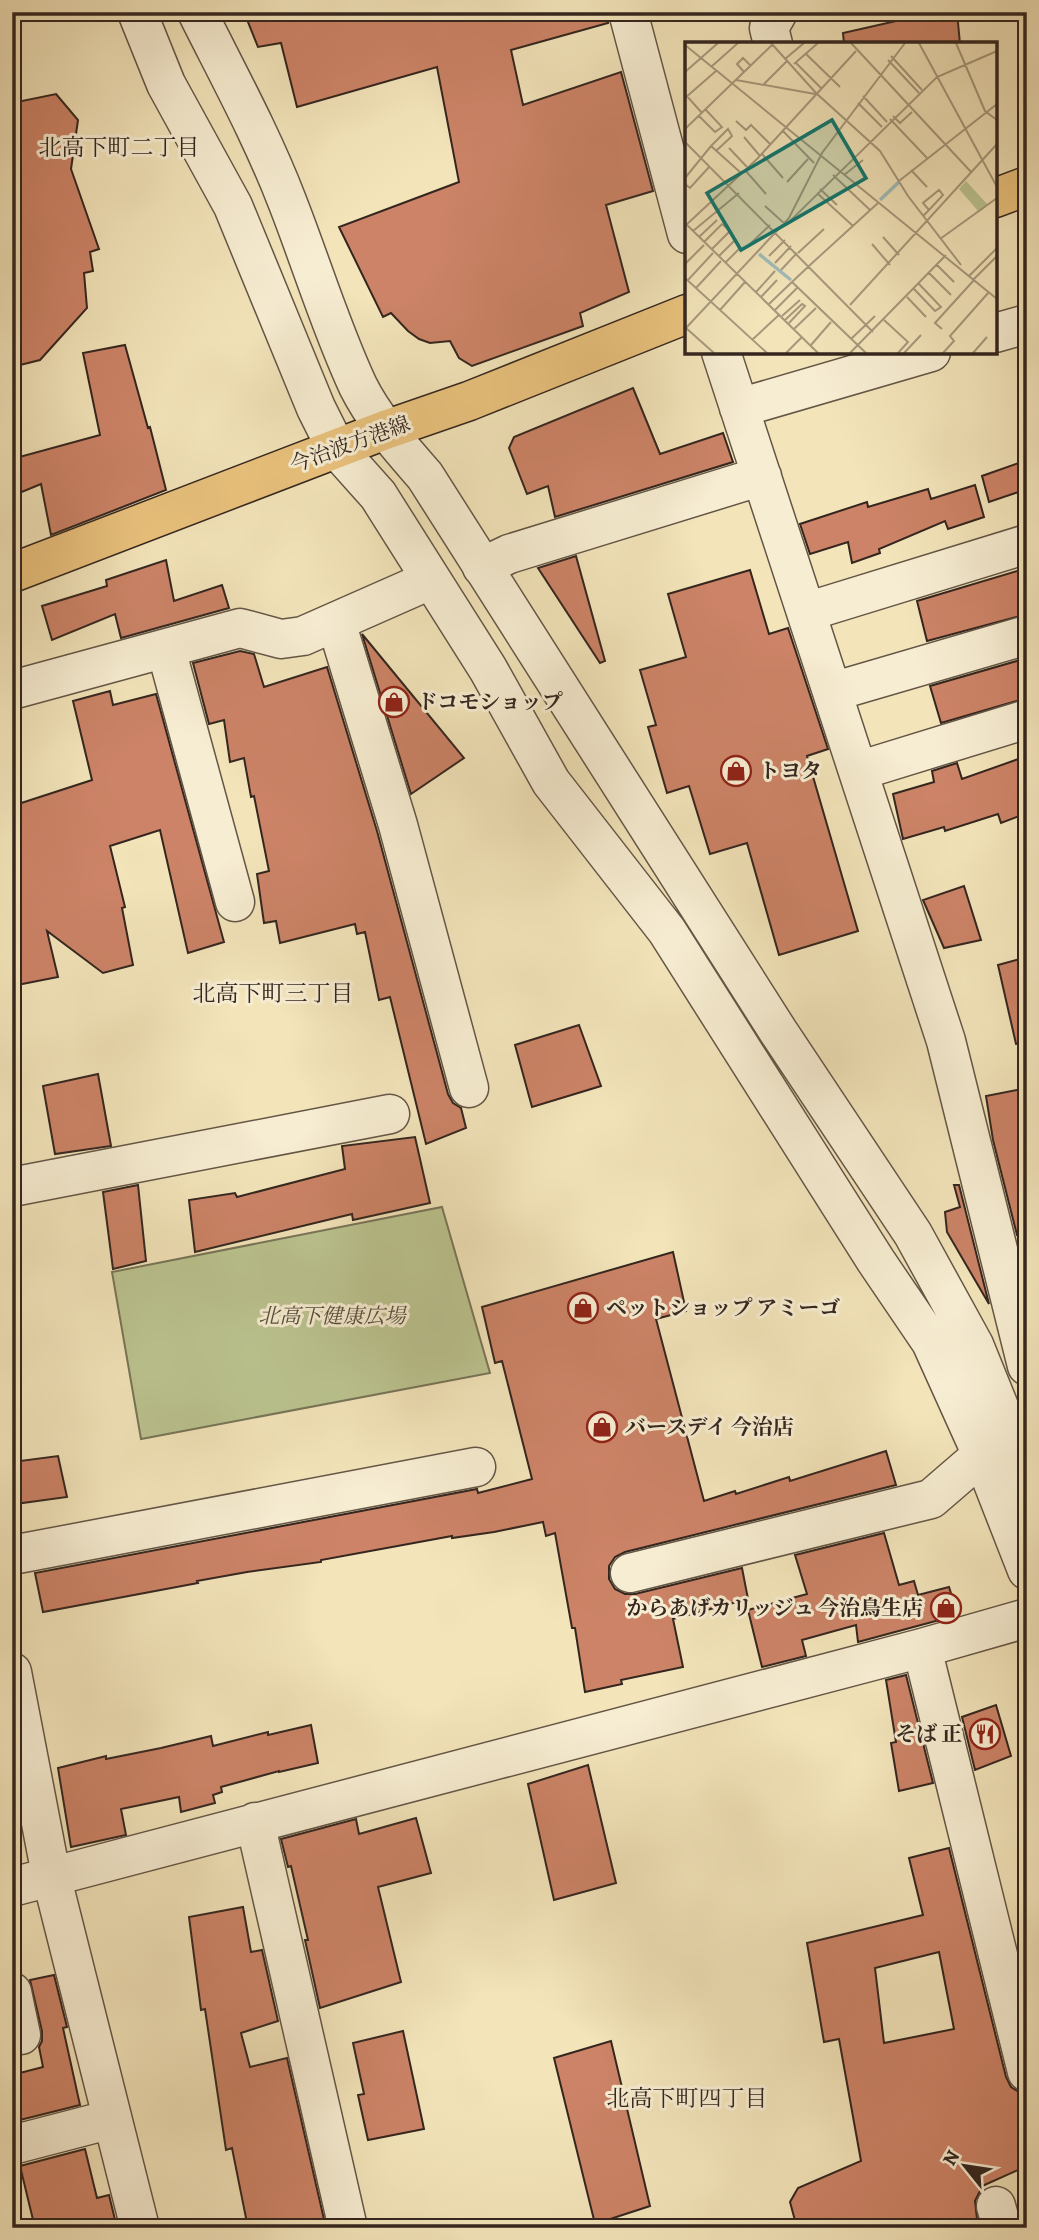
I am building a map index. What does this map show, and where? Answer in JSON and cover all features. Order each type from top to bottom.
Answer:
[{"type":"main road","points":[[997,197],[1027,186]]},
{"type":"main road","name":"今治波方港線","points":[[12,573],[336,448],[469,401],[685,315]]},
{"type":"street","points":[[136,12],[166,84],[233,206],[316,408],[336,448],[378,495],[488,669],[551,782],[667,931],[876,1261],[1013,1456]]},
{"type":"street","points":[[197,12],[231,78],[286,198],[359,387],[385,430],[425,476],[778,1031],[913,1234],[974,1345],[1013,1456],[1027,1570]]},
{"type":"street","points":[[628,12],[685,226]]},
{"type":"street","points":[[772,42],[769,28],[778,12]]},
{"type":"street","points":[[997,332],[1027,324]]},
{"type":"street","points":[[722,354],[946,1041],[1016,1279],[1027,1366]]},
{"type":"street","points":[[739,408],[924,354]]},
{"type":"street","points":[[482,567],[509,554],[762,476]]},
{"type":"street","points":[[806,612],[1027,544]]},
{"type":"street","points":[[12,690],[240,628],[281,639],[303,636],[430,580]]},
{"type":"street","points":[[336,622],[398,825],[468,1088]]},
{"type":"street","points":[[832,692],[1027,635]]},
{"type":"street","points":[[166,649],[234,902]]},
{"type":"street","points":[[858,771],[1027,719]]},
{"type":"street","points":[[12,1187],[390,1114]]},
{"type":"street","points":[[630,1573],[931,1499],[1013,1456]]},
{"type":"street","points":[[12,1555],[477,1467]]},
{"type":"street","points":[[12,1887],[1027,1618]]},
{"type":"street","points":[[922,1648],[1027,2072]]},
{"type":"street","points":[[12,1672],[51,1875],[140,2228]]},
{"type":"street","points":[[255,1822],[348,2228]]},
{"type":"street","points":[[12,1992],[21,2035]]},
{"type":"street","points":[[12,2145],[113,2119]]},
{"type":"green space","name":"北高下健康広場","points":[[442,1207],[490,1373],[141,1439],[112,1272]]},
{"type":"building","points":[[244,12],[607,12],[608,23],[511,50],[523,105],[621,72],[653,191],[606,205],[629,292],[580,313],[583,326],[472,366],[459,358],[450,341],[430,343],[408,331],[391,313],[383,317],[339,227],[459,182],[437,67],[297,107],[281,43],[258,47]]},
{"type":"building","points":[[936,12],[957,12],[960,42],[844,42],[843,33]]},
{"type":"building","points":[[56,94],[78,120],[71,169],[99,249],[90,252],[93,271],[84,273],[87,308],[40,360],[12,367],[12,103]]},
{"type":"building","points":[[125,345],[166,490],[51,535],[41,484],[12,496],[12,459],[100,435],[83,353]]},
{"type":"building","points":[[633,388],[660,454],[723,433],[733,462],[555,517],[548,486],[527,494],[509,448],[514,437]]},
{"type":"building","points":[[1027,460],[1027,489],[989,502],[982,476]]},
{"type":"building","points":[[975,485],[984,517],[948,529],[945,521],[879,549],[880,553],[852,563],[848,542],[810,554],[800,524],[867,502],[868,507],[928,489],[931,499]]},
{"type":"building","points":[[576,556],[605,661],[600,663],[538,568]]},
{"type":"building","points":[[166,560],[174,601],[222,585],[229,608],[121,638],[115,614],[52,640],[42,606],[107,586],[106,580]]},
{"type":"building","points":[[1027,568],[1027,614],[927,641],[917,601]]},
{"type":"building","name":"トヨタ","points":[[750,570],[769,634],[788,628],[828,749],[807,756],[858,931],[779,955],[747,843],[710,854],[689,786],[667,793],[648,727],[656,725],[640,670],[686,657],[668,594]]},
{"type":"building","name":"ドコモショップ","points":[[362,634],[464,758],[411,794]]},
{"type":"building","points":[[240,651],[254,654],[264,687],[327,667],[377,831],[448,1094],[453,1103],[461,1108],[466,1128],[426,1144],[390,997],[379,1000],[365,932],[357,934],[355,924],[280,943],[276,921],[264,923],[257,874],[269,871],[244,758],[230,762],[224,720],[209,724],[193,663]]},
{"type":"building","points":[[1027,658],[1027,698],[941,723],[930,686]]},
{"type":"building","points":[[110,691],[113,705],[156,694],[224,942],[188,953],[160,830],[110,846],[125,907],[122,908],[133,965],[103,973],[47,931],[58,977],[12,986],[12,806],[92,780],[73,701]]},
{"type":"building","points":[[1027,756],[1027,813],[1001,823],[998,814],[945,831],[944,827],[903,839],[893,794],[934,782],[932,771],[957,763],[962,779]]},
{"type":"building","points":[[964,886],[981,940],[944,948],[923,900]]},
{"type":"building","points":[[1027,957],[1027,1043],[1016,1044],[998,965]]},
{"type":"building","points":[[579,1025],[601,1086],[532,1107],[515,1045]]},
{"type":"building","points":[[98,1074],[111,1146],[55,1154],[43,1086]]},
{"type":"building","points":[[1027,1088],[1027,1232],[1017,1235],[993,1140],[986,1096]]},
{"type":"building","points":[[415,1137],[430,1203],[353,1220],[352,1214],[195,1252],[189,1200],[235,1193],[237,1197],[345,1169],[342,1146]]},
{"type":"building","points":[[138,1185],[146,1261],[113,1269],[103,1192]]},
{"type":"building","points":[[954,1185],[959,1185],[989,1304],[947,1232],[945,1212],[960,1207]]},
{"type":"building","points":[[673,1252],[686,1311],[656,1319],[704,1501],[789,1477],[790,1481],[886,1451],[896,1485],[625,1552],[615,1557],[609,1566],[609,1579],[615,1589],[625,1594],[635,1594],[742,1568],[748,1599],[673,1619],[683,1667],[621,1680],[622,1684],[585,1692],[555,1533],[546,1536],[543,1522],[494,1532],[452,1536],[321,1562],[197,1581],[198,1583],[43,1612],[35,1573],[477,1489],[478,1493],[532,1479],[502,1361],[495,1363],[482,1307]]},
{"type":"building","points":[[58,1456],[67,1497],[15,1504],[12,1462]]},
{"type":"building","points":[[884,1533],[899,1585],[914,1581],[918,1595],[949,1587],[958,1615],[858,1642],[856,1625],[802,1640],[806,1656],[762,1667],[748,1610],[807,1594],[795,1555]]},
{"type":"building","points":[[906,1675],[933,1783],[899,1791],[891,1743],[896,1742],[886,1680]]},
{"type":"building","points":[[996,1705],[1011,1756],[975,1770],[962,1717]]},
{"type":"building","points":[[311,1725],[318,1763],[221,1787],[222,1792],[213,1795],[215,1803],[181,1812],[179,1797],[121,1809],[126,1835],[71,1847],[58,1768],[211,1736],[213,1746],[268,1732],[268,1735]]},
{"type":"building","points":[[588,1765],[616,1883],[554,1900],[528,1784]]},
{"type":"building","points":[[416,1818],[431,1873],[378,1887],[401,1982],[320,2008],[291,1866],[288,1867],[281,1839],[356,1819],[359,1834]]},
{"type":"building","points":[[949,1848],[1006,2077],[1011,2087],[1019,2092],[1027,2120],[1027,2166],[980,2187],[975,2201],[977,2219],[945,2228],[797,2228],[790,2202],[798,2188],[861,2161],[839,2039],[824,2042],[807,1943],[923,1915],[909,1858]],"holes":[[[939,1952],[954,2029],[884,2043],[875,1968]]]},
{"type":"building","points":[[243,1907],[251,1952],[262,1950],[278,2021],[241,2033],[250,2067],[287,2058],[326,2228],[248,2228],[232,2148],[226,2150],[205,2009],[201,2010],[189,1917]]},
{"type":"building","points":[[54,1975],[67,2027],[63,2028],[80,2105],[12,2122],[12,2075],[43,2067],[39,2047],[42,2031],[30,1980]]},
{"type":"building","points":[[403,2031],[424,2129],[368,2140],[358,2095],[364,2094],[353,2043]]},
{"type":"building","points":[[611,2041],[650,2206],[595,2224],[554,2058]]},
{"type":"building","points":[[85,2149],[97,2198],[109,2195],[117,2228],[35,2228],[20,2166]]},
{"type":"place","name":"ドコモショップ","points":[[394,702]]},
{"type":"place","name":"トヨタ","points":[[736,771]]},
{"type":"place","name":"ペットショップ アミーゴ","points":[[583,1308]]},
{"type":"place","name":"バースデイ 今治店","points":[[602,1427]]},
{"type":"place","name":"からあげカリッジュ 今治鳥生店","points":[[946,1608]]},
{"type":"place","name":"そば 正","points":[[985,1734]]},
{"type":"district","name":"北高下町二丁目","points":[[119,147]]},
{"type":"district","name":"北高下町三丁目","points":[[273,993]]},
{"type":"district","name":"北高下町四丁目","points":[[687,2098]]}]
